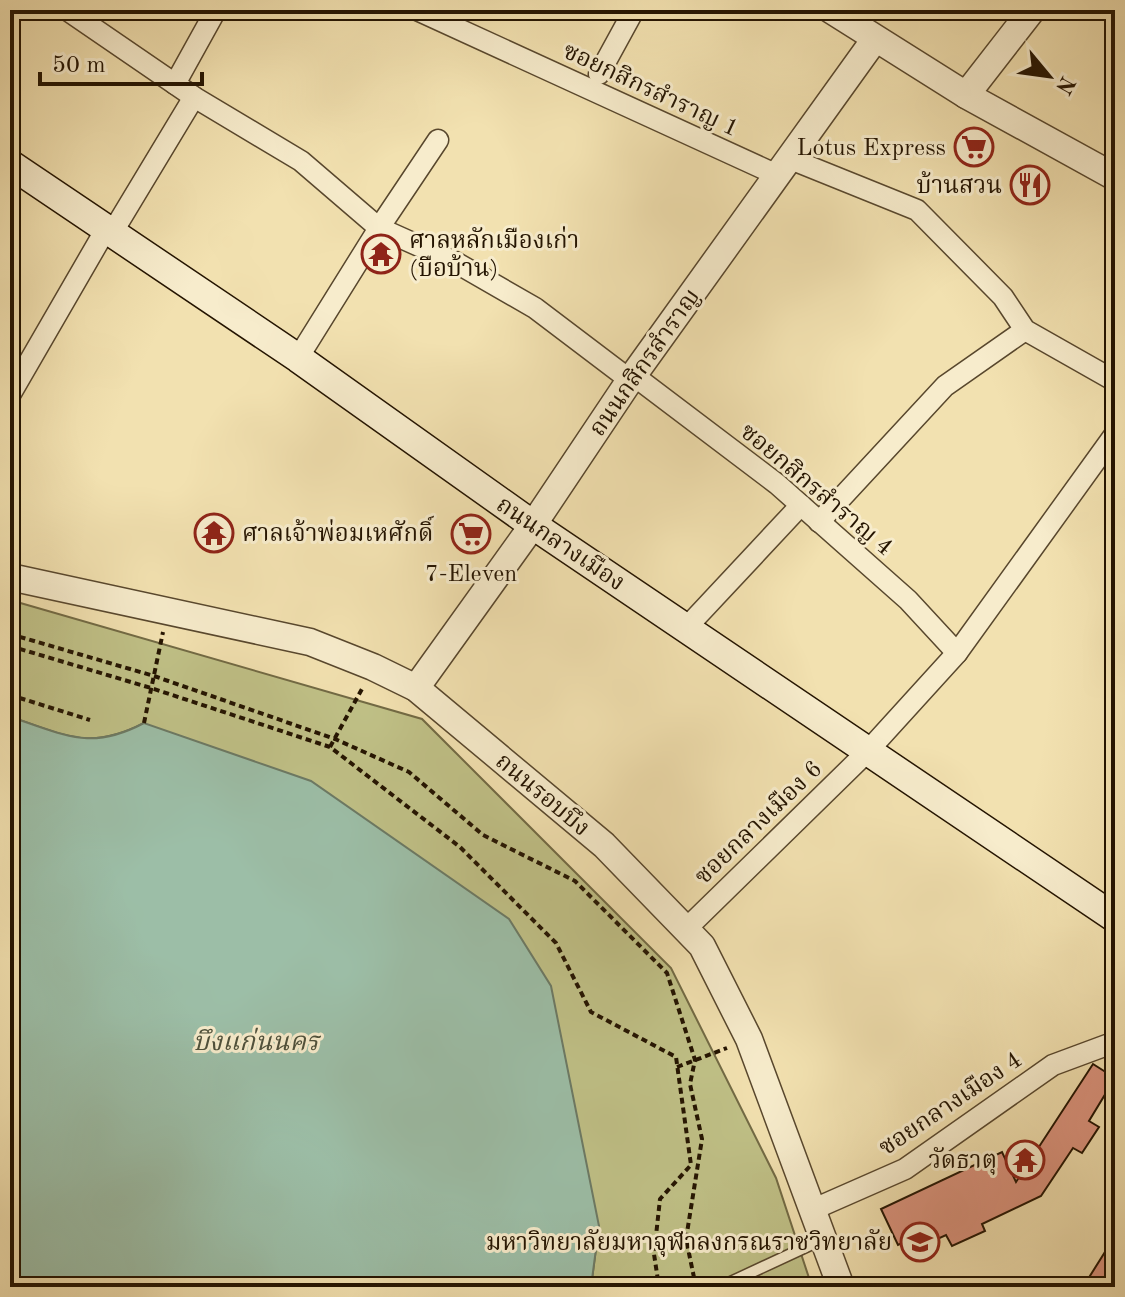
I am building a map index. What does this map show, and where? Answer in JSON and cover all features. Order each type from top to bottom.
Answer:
[{"type":"main road","name":"ถนนกลางเมือง","points":[[10,164],[298,358],[533,525],[1115,918]]},
{"type":"street","name":"ซอยกสิกรสำราญ 4","points":[[67,10],[194,97],[301,161],[379,228],[455,262],[535,308],[801,505],[908,600],[957,653]]},
{"type":"street","points":[[175,84],[216,10]]},
{"type":"street","name":"ซอยกสิกรสำราญ 1","points":[[417,10],[782,166],[917,210],[1003,297],[1025,330]]},
{"type":"street","points":[[599,74],[634,10]]},
{"type":"street","points":[[966,95],[1032,10]]},
{"type":"street","points":[[847,14],[875,39],[966,95],[1115,177]]},
{"type":"street","name":"ถนนกสิกรสำราญ","points":[[416,688],[533,525],[631,378],[875,39]]},
{"type":"street","points":[[10,395],[194,97]]},
{"type":"street","points":[[298,358],[438,140]]},
{"type":"street","points":[[819,522],[945,386],[1025,330],[1115,381]]},
{"type":"street","name":"ซอยกลางเมือง 6","points":[[686,929],[867,752],[957,653],[1115,434]]},
{"type":"street","points":[[686,628],[801,505]]},
{"type":"street","name":"ถนนรอบบึง","points":[[10,577],[310,642],[373,667],[416,688],[604,845],[702,946],[749,1039],[841,1287]]},
{"type":"street","name":"ซอยกลางเมือง 4","points":[[814,1209],[905,1169],[1053,1065],[1115,1042]]},
{"type":"lane","points":[[720,1287],[823,1239]]},
{"type":"path","points":[[144,723],[167,610]]},
{"type":"path","points":[[10,634],[154,676],[335,739],[409,772],[483,835],[575,881],[667,973],[695,1060],[690,1084],[702,1139],[686,1239],[696,1287]]},
{"type":"path","points":[[10,646],[330,747],[460,847],[556,943],[591,1012],[676,1057],[691,1165],[660,1199],[654,1254],[659,1287]]},
{"type":"path","points":[[330,747],[373,667]]},
{"type":"path","points":[[10,695],[90,720]]},
{"type":"path","points":[[677,1067],[749,1039]]},
{"type":"green space","points":[[10,600],[422,719],[671,968],[776,1178],[812,1287],[591,1287],[599,1226],[144,723],[107,737],[91,738],[62,734],[10,717]]},
{"type":"water","name":"บึงแก่นนคร","points":[[10,717],[62,734],[92,738],[108,737],[144,723],[311,781],[509,919],[551,986],[599,1226],[591,1287],[10,1287]]},
{"type":"building","points":[[1093,1064],[1115,1078],[1089,1121],[1099,1127],[1082,1153],[1073,1148],[1041,1196],[982,1224],[985,1231],[952,1246],[946,1235],[931,1242],[927,1231],[898,1245],[881,1209],[1002,1152],[1016,1182]]},
{"type":"building","points":[[1115,1236],[1115,1287],[1083,1287]]},
{"type":"place","name":"Lotus Express","points":[[974,147]]},
{"type":"place","name":"บ้านสวน","points":[[1030,185]]},
{"type":"place","name":"ศาลหลักเมืองเก่า (บือบ้าน)","points":[[381,254]]},
{"type":"place","name":"ศาลเจ้าพ่อมเหศักดิ์","points":[[214,533]]},
{"type":"place","name":"7-Eleven","points":[[471,534]]},
{"type":"place","name":"วัดธาตุ","points":[[1025,1160]]},
{"type":"place","name":"มหาวิทยาลัยมหาจุฬาลงกรณราชวิทยาลัย","points":[[920,1242]]}]
